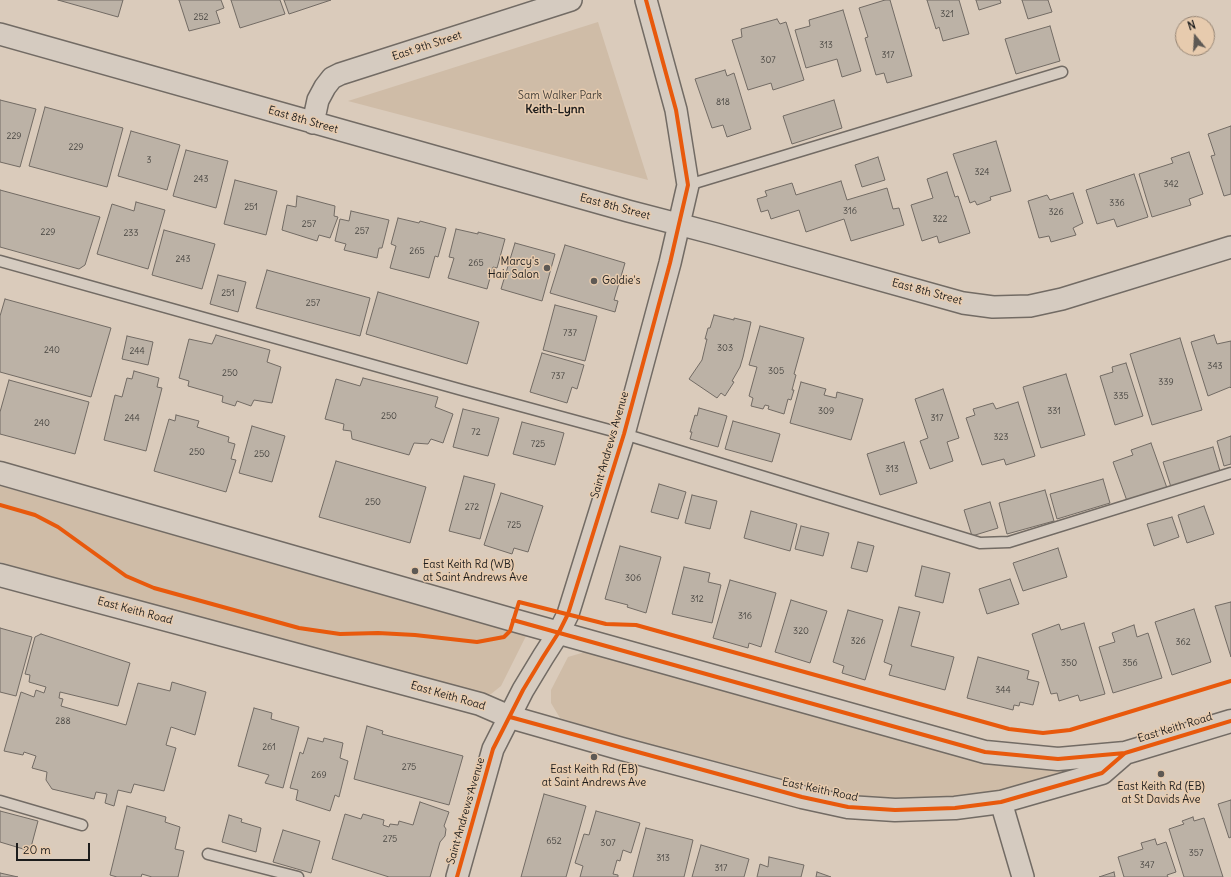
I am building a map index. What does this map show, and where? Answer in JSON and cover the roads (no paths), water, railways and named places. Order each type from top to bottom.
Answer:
[{"type":"street","name":"East 9th Street","points":[[313,123],[318,100],[325,87],[332,78],[340,74],[571,0]]},
{"type":"street","name":"Saint Andrews Avenue","points":[[457,877],[493,749],[523,690],[559,632],[568,614],[624,434],[680,224],[688,185],[676,110],[646,0]]},
{"type":"street","name":"East 8th Street","points":[[0,34],[628,211],[680,224],[963,303],[993,307],[1030,306],[1062,299],[1231,247]]},
{"type":"street","name":"East Keith Road","points":[[0,473],[490,614],[985,752],[1058,759],[1125,753],[1231,721]]},
{"type":"street","name":"East Keith Road","points":[[0,575],[480,704],[510,717],[802,797],[848,807],[895,810],[955,808],[1001,802],[1102,773],[1125,753]]},
{"type":"street","points":[[1001,802],[1023,877]]},
{"type":"lane","points":[[688,185],[1062,72]]},
{"type":"lane","points":[[0,261],[624,434],[980,544],[1009,542],[1231,473]]},
{"type":"lane","points":[[0,801],[82,825]]},
{"type":"lane","points":[[208,854],[298,877]]},
{"type":"place","name":"Marcy's Hair Salon","points":[[547,268]]},
{"type":"place","name":"Goldie's","points":[[594,281]]},
{"type":"place","name":"East Keith Rd (WB) at Saint Andrews Ave","points":[[415,571]]},
{"type":"place","name":"East Keith Rd (EB) at Saint Andrews Ave","points":[[594,757]]},
{"type":"place","name":"East Keith Rd (EB) at St Davids Ave","points":[[1161,774]]},
{"type":"district","name":"Keith-Lynn","points":[[555,110]]},
{"type":"park label","name":"Sam Walker Park","points":[[560,96]]}]
